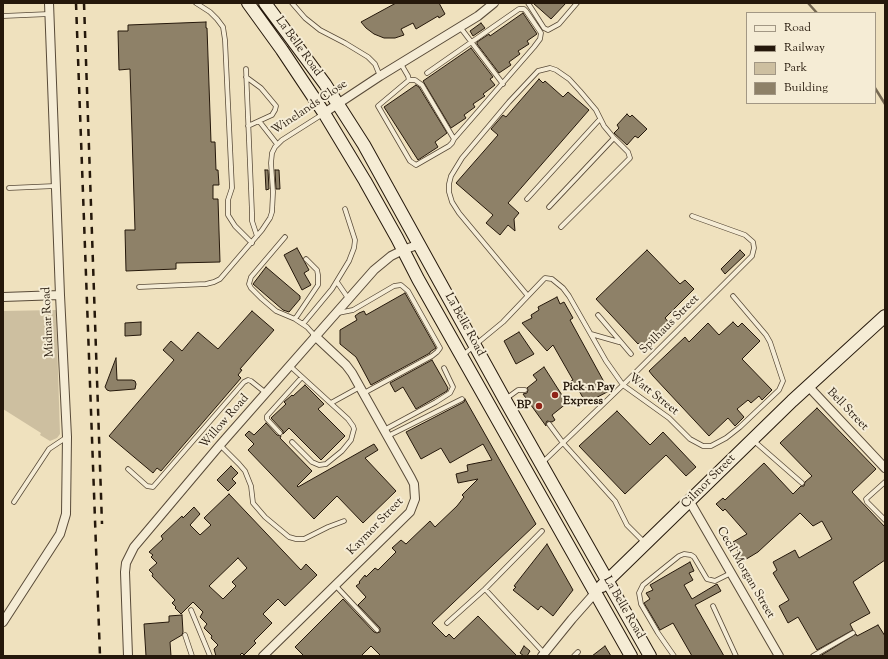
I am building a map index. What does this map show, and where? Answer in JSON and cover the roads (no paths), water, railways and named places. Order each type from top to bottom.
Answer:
[{"type":"main road","name":"La Belle Road","points":[[248,3],[282,50],[324,113],[365,181],[418,279],[631,656]]},
{"type":"main road","name":"La Belle Road","points":[[265,3],[325,84],[364,145],[505,400],[650,656]]},
{"type":"main road","name":"Cilmor Street","points":[[595,593],[808,386],[885,316]]},
{"type":"street","name":"Midmar Road","points":[[3,622],[60,534],[66,514],[67,437],[55,186],[49,3]]},
{"type":"street","name":"Winelands Close","points":[[324,113],[400,63],[478,16],[494,3]]},
{"type":"street","name":"Willow Road","points":[[128,656],[125,572],[130,556],[140,539],[348,298],[382,263],[403,250],[420,244]]},
{"type":"street","points":[[3,297],[60,295]]},
{"type":"street","name":"Kaymor Street","points":[[263,656],[410,512],[414,505],[415,499],[414,484],[362,390],[346,365],[315,336]]},
{"type":"street","name":"Bell Street","points":[[808,386],[885,468]]},
{"type":"street","name":"Cecil Morgan Street","points":[[690,502],[779,656]]},
{"type":"street","name":"Cilmor Street","points":[[543,655],[595,593]]},
{"type":"lane","points":[[196,3],[218,19],[223,27],[225,40],[232,188],[228,200],[228,215],[235,226],[252,243]]},
{"type":"lane","points":[[292,3],[305,18],[320,30],[368,57],[375,64],[380,76]]},
{"type":"lane","points":[[528,3],[544,28],[548,30],[560,24],[577,3]]},
{"type":"lane","points":[[426,72],[519,9],[524,9],[540,33],[540,39],[452,143],[420,164],[414,164],[410,161],[378,106],[409,80],[415,80],[422,85],[454,139]]},
{"type":"lane","points":[[3,16],[50,14]]},
{"type":"lane","points":[[460,27],[503,84]]},
{"type":"lane","points":[[400,63],[409,80]]},
{"type":"lane","points":[[528,296],[476,235],[452,202],[449,192],[451,176],[462,158],[509,102],[538,71],[550,68],[556,70],[569,79],[589,102],[614,138],[628,152],[630,158],[561,227]]},
{"type":"lane","points":[[246,69],[252,221],[257,236]]},
{"type":"lane","points":[[246,77],[260,88],[276,106],[272,115],[248,126]]},
{"type":"lane","name":"Winelands Close","points":[[139,287],[189,285],[214,282],[220,279],[267,224],[272,212],[272,153],[277,144],[324,113]]},
{"type":"lane","points":[[527,199],[600,119]]},
{"type":"lane","points":[[259,121],[277,144]]},
{"type":"lane","points":[[549,207],[614,138]]},
{"type":"lane","points":[[8,188],[55,186]]},
{"type":"lane","points":[[303,324],[337,282],[354,248],[352,229],[345,209]]},
{"type":"lane","name":"Spilhaus Street","points":[[541,464],[623,386],[749,260],[753,254],[753,242],[745,235],[692,216]]},
{"type":"lane","points":[[286,237],[251,277],[249,284],[254,292],[276,311],[303,324],[315,336]]},
{"type":"lane","points":[[295,319],[318,285],[317,270],[306,259]]},
{"type":"lane","name":"Watt Street","points":[[462,355],[503,322],[545,278],[552,279],[568,296],[606,361],[623,386],[669,418],[690,439],[703,446],[711,446],[726,438],[740,427],[779,390],[783,381],[770,342],[766,335],[733,296]]},
{"type":"lane","points":[[337,282],[348,298]]},
{"type":"lane","points":[[330,403],[362,390],[432,356],[440,348],[408,291],[401,285],[394,286],[353,310],[334,314]]},
{"type":"lane","points":[[598,315],[631,354]]},
{"type":"lane","points":[[591,334],[620,342]]},
{"type":"lane","points":[[290,366],[348,419],[354,429],[351,440],[342,451],[326,464],[319,465],[312,462],[292,442]]},
{"type":"lane","points":[[386,433],[450,393],[453,387],[444,368]]},
{"type":"lane","points":[[280,433],[267,419],[267,416],[302,377]]},
{"type":"lane","points":[[128,469],[147,486],[153,486],[244,382],[248,380],[251,381],[266,394]]},
{"type":"lane","points":[[505,400],[518,390],[524,390]]},
{"type":"lane","points":[[386,433],[462,399]]},
{"type":"lane","points":[[549,424],[563,443],[615,501],[627,525],[646,544]]},
{"type":"lane","points":[[14,502],[49,449],[67,437]]},
{"type":"lane","points":[[752,440],[802,483]]},
{"type":"lane","points":[[220,445],[240,464],[245,471],[251,486],[253,503],[265,517],[289,537],[304,539],[344,521]]},
{"type":"lane","points":[[885,482],[866,499],[867,502],[885,520]]},
{"type":"lane","points":[[447,623],[485,589],[542,531]]},
{"type":"lane","points":[[674,656],[641,604],[640,593],[643,585],[678,556],[684,554],[691,555],[694,558],[708,579],[715,580],[732,573]]},
{"type":"lane","points":[[335,585],[377,630]]},
{"type":"lane","points":[[485,589],[543,655]]},
{"type":"lane","points":[[713,606],[736,656]]},
{"type":"lane","points":[[191,610],[210,656]]},
{"type":"lane","points":[[813,656],[853,633]]},
{"type":"lane","points":[[185,635],[192,656]]},
{"type":"lane","points":[[574,656],[578,652]]},
{"type":"waterway","points":[[808,3],[816,12]]},
{"type":"waterway","points":[[876,90],[885,104]]},
{"type":"railway","points":[[76,3],[100,656]]},
{"type":"railway","points":[[84,3],[102,524]]},
{"type":"place","name":"Pick n Pay Express","points":[[555,395]]},
{"type":"place","name":"BP","points":[[539,406]]}]
